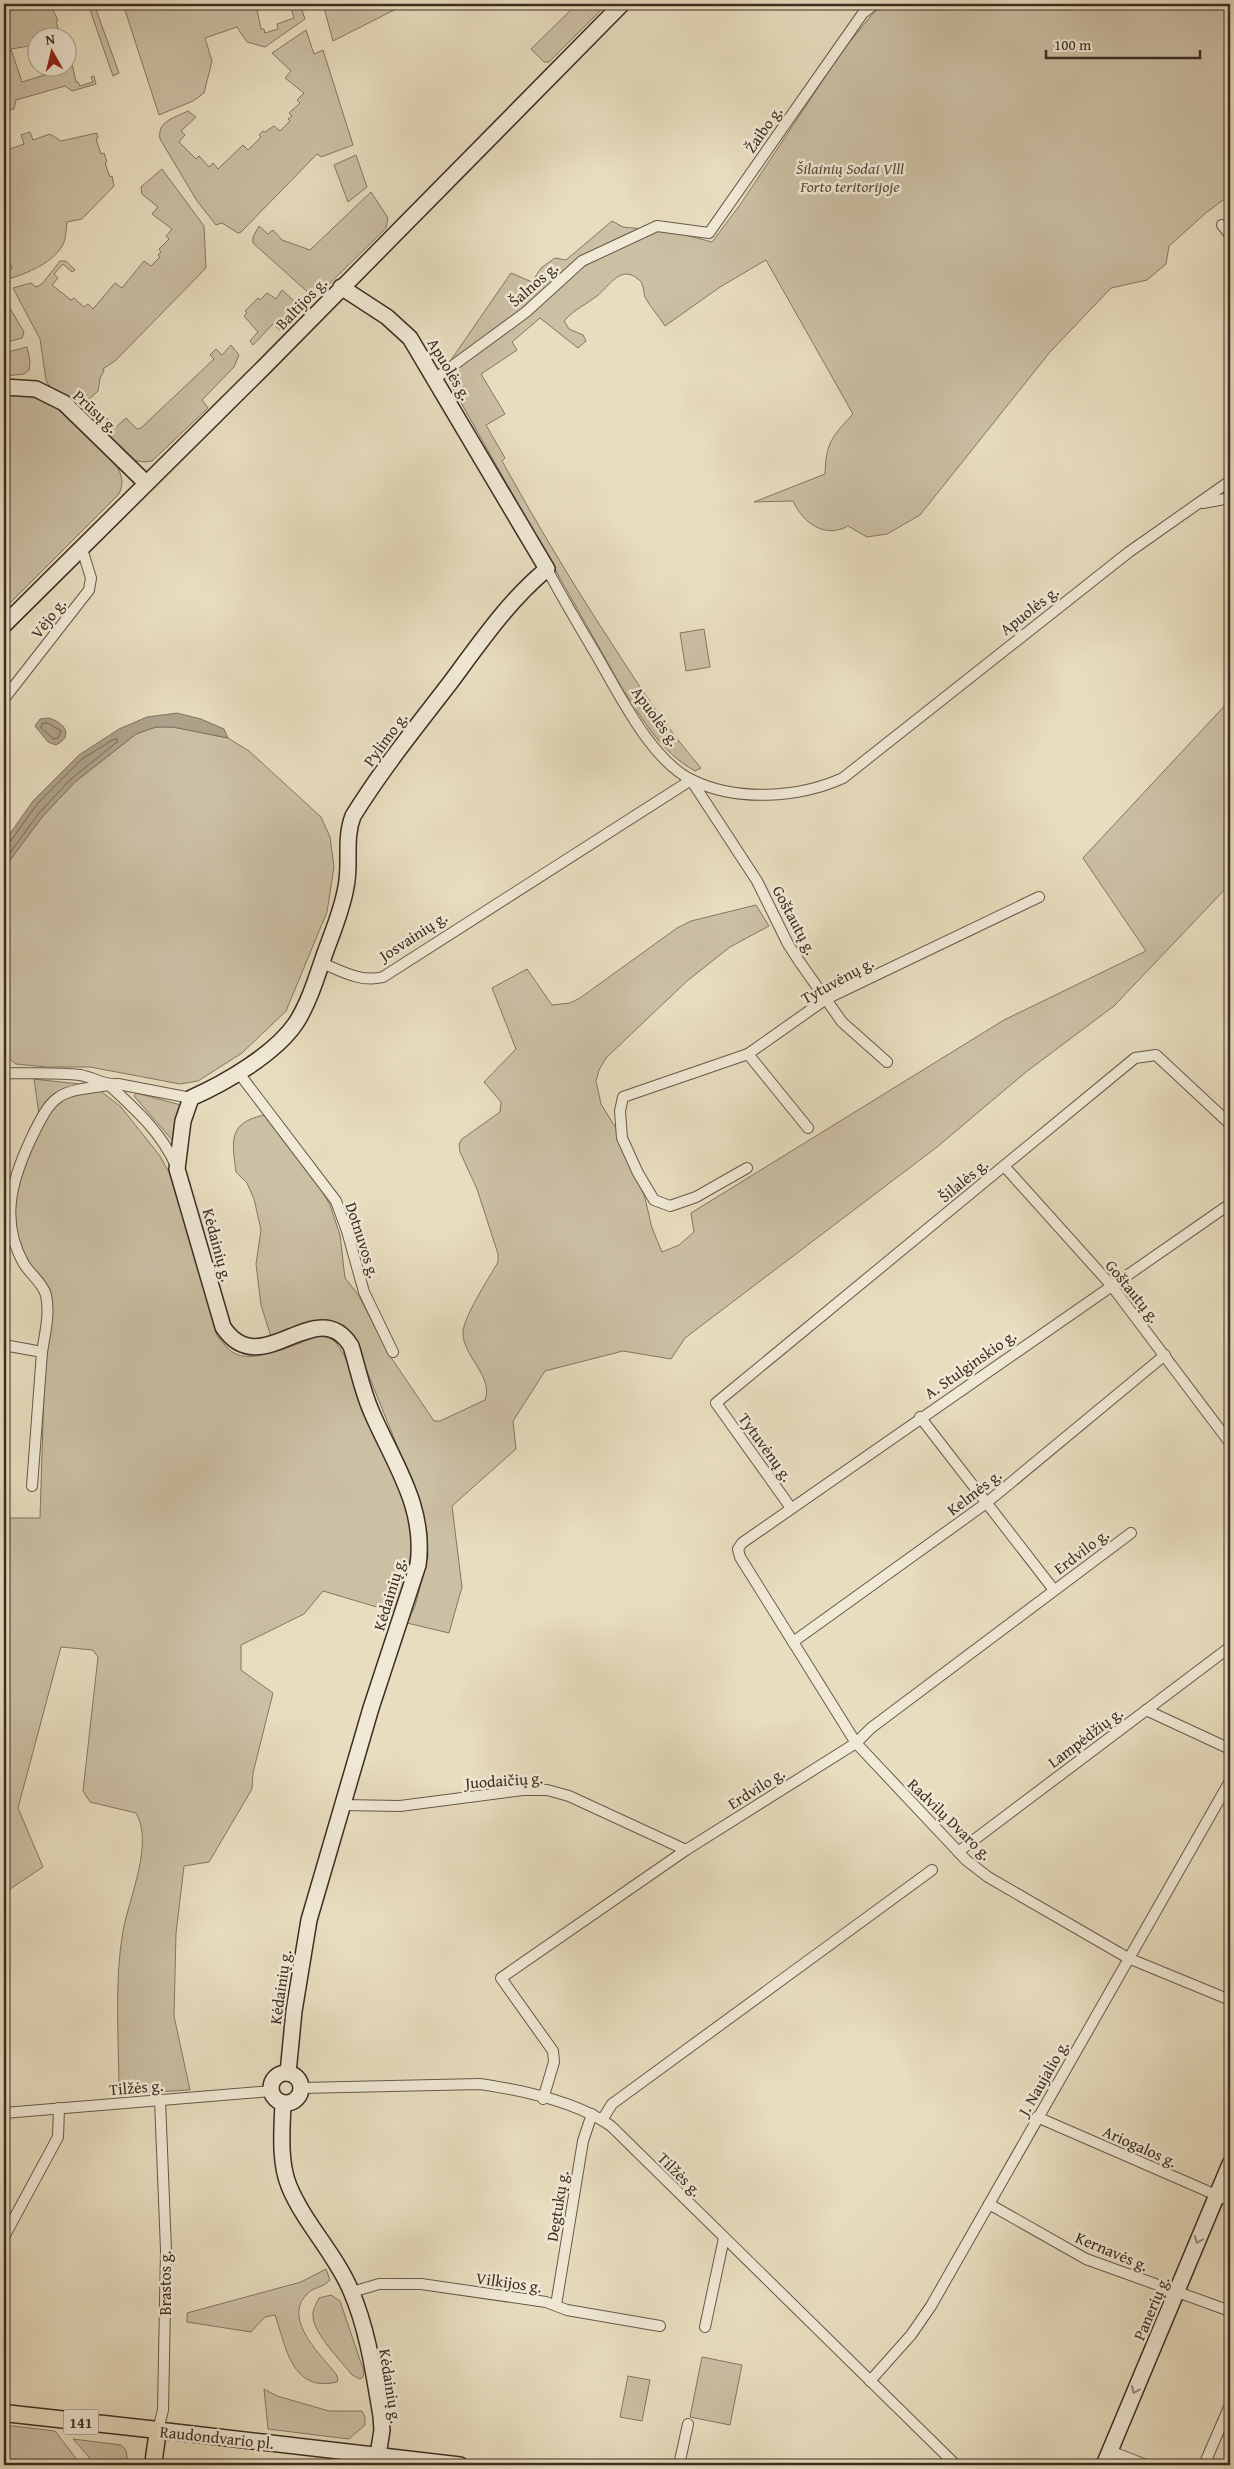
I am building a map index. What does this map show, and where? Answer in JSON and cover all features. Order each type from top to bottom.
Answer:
[{"type":"main road","name":"Baltijos g.","points":[[4,625],[82,549],[622,4]]},
{"type":"main road","name":"Apuolės g.","points":[[341,287],[402,329],[420,351],[547,570]]},
{"type":"main road","name":"Prūsų g.","points":[[6,388],[36,389],[64,404],[146,484]]},
{"type":"main road","name":"Pylimo g.","points":[[322,963],[346,888],[348,834],[353,816],[465,662],[532,581],[547,570]]},
{"type":"main road","points":[[178,1169],[180,1137],[191,1098],[238,1072],[268,1052],[295,1024],[322,963]]},
{"type":"main road","name":"Kėdainių g.","points":[[178,1169],[219,1316],[230,1337],[238,1343],[251,1348],[270,1345],[306,1330],[319,1328],[329,1328],[346,1338],[351,1346],[370,1410],[414,1506],[419,1523],[421,1545],[418,1565],[342,1805],[313,1905],[302,1951],[288,2073]]},
{"type":"main road","points":[[288,2073],[297,2078],[301,2088],[298,2098],[288,2103],[283,2103],[273,2097],[271,2092],[273,2080],[277,2076],[288,2073]]},
{"type":"main road","name":"Kėdainių g.","points":[[283,2103],[283,2144],[288,2184],[352,2292],[370,2356],[382,2430],[368,2458]]},
{"type":"main road","name":"Panerių g.","points":[[1107,2458],[1176,2293],[1224,2198],[1230,2164]]},
{"type":"main road","name":"Raudondvario pl.","points":[[4,2413],[158,2430],[368,2458],[460,2465]]},
{"type":"main road","name":"Brastos g.","points":[[153,2465],[158,2430]]},
{"type":"street","name":"Žaibo g.","points":[[657,226],[709,233],[863,13],[875,4]]},
{"type":"street","points":[[1222,224],[1230,235]]},
{"type":"street","name":"Šalnos g.","points":[[436,378],[526,312],[582,261],[657,226]]},
{"type":"street","name":"Apuolės g.","points":[[547,570],[645,737],[666,760],[691,780],[733,791],[769,794],[816,789],[843,778],[1129,552],[1230,481]]},
{"type":"street","points":[[1200,503],[1230,498]]},
{"type":"street","name":"Vėjo g.","points":[[4,699],[89,590],[91,578],[82,549]]},
{"type":"street","name":"Josvainių g.","points":[[322,963],[360,978],[383,977],[691,780]]},
{"type":"street","name":"Goštautų g.","points":[[691,780],[757,881],[788,944],[826,999],[842,1022],[887,1062]]},
{"type":"street","name":"Tytuvėnų g.","points":[[747,1168],[696,1197],[670,1206],[654,1200],[638,1173],[622,1138],[620,1112],[623,1097],[748,1054],[826,999],[1039,897]]},
{"type":"street","points":[[748,1054],[808,1128]]},
{"type":"street","name":"Šilalės g.","points":[[716,1403],[1135,1058],[1156,1055],[1230,1124]]},
{"type":"street","name":"Dotnuvos g.","points":[[238,1072],[336,1201],[364,1292],[393,1352]]},
{"type":"street","points":[[4,1073],[79,1075],[94,1078],[109,1085],[130,1104],[165,1143],[178,1169]]},
{"type":"street","points":[[32,1486],[42,1352],[48,1320],[45,1293],[24,1264],[17,1249],[10,1214],[11,1188],[15,1173],[44,1111],[52,1100],[72,1090],[118,1084],[191,1098]]},
{"type":"street","name":"Goštautų g.","points":[[1004,1166],[1111,1285],[1230,1443]]},
{"type":"street","name":"A. Stulginskio g.","points":[[740,1557],[738,1549],[742,1543],[920,1417],[1230,1204]]},
{"type":"street","points":[[4,1345],[42,1352]]},
{"type":"street","name":"Kelmės g.","points":[[793,1642],[985,1504],[1165,1355]]},
{"type":"street","name":"Tytuvėnų g.","points":[[716,1403],[791,1508]]},
{"type":"street","points":[[920,1417],[985,1504],[1054,1590]]},
{"type":"street","name":"Erdvilo g.","points":[[543,2098],[554,2062],[553,2051],[502,1978],[686,1850],[856,1743],[871,1728],[1131,1533]]},
{"type":"street","name":"Radvilų Dvaro g.","points":[[740,1557],[856,1743],[958,1852],[988,1876],[1128,1958],[1230,2000]]},
{"type":"street","name":"Lampėdžių g.","points":[[958,1852],[1230,1647]]},
{"type":"street","points":[[1146,1710],[1230,1748]]},
{"type":"street","name":"J. Naujalio g.","points":[[870,2381],[922,2320],[1230,1781]]},
{"type":"street","name":"Juodaičių g.","points":[[342,1805],[400,1806],[523,1790],[547,1790],[568,1796],[686,1850]]},
{"type":"street","points":[[602,2120],[612,2104],[932,1870]]},
{"type":"street","name":"Tilžės g.","points":[[301,2088],[462,2083],[508,2088],[592,2114],[602,2120],[956,2465]]},
{"type":"street","name":"Tilžės g.","points":[[4,2112],[271,2092]]},
{"type":"street","name":"Brastos g.","points":[[158,2430],[162,2410],[166,2267],[160,2100]]},
{"type":"street","points":[[4,2237],[58,2137],[59,2108]]},
{"type":"street","name":"Degtukų g.","points":[[556,2304],[582,2141],[592,2114]]},
{"type":"street","name":"Ariogalos g.","points":[[1037,2118],[1224,2198]]},
{"type":"street","name":"Kernavės g.","points":[[989,2204],[1086,2259],[1230,2311]]},
{"type":"street","points":[[705,2327],[724,2238]]},
{"type":"street","name":"Vilkijos g.","points":[[352,2292],[379,2284],[421,2284],[556,2304],[567,2310],[660,2326]]},
{"type":"street","points":[[1204,2465],[1230,2406]]},
{"type":"street","points":[[679,2465],[688,2424]]},
{"type":"street","points":[[1107,2458],[1146,2465]]},
{"type":"green space","points":[[4,4],[50,4],[58,20],[56,21],[58,28],[28,28],[28,46],[11,49],[22,82],[35,78],[75,78],[80,86],[93,82],[91,77],[94,76],[96,84],[72,91],[65,86],[16,100],[14,109],[4,111]]},
{"type":"green space","points":[[88,4],[94,4],[119,73],[113,76]]},
{"type":"green space","points":[[123,4],[253,4],[256,5],[261,29],[264,29],[265,33],[278,29],[277,24],[294,18],[290,4],[300,4],[305,19],[265,47],[247,42],[237,27],[205,38],[212,61],[204,93],[193,101],[159,115]]},
{"type":"green space","points":[[323,4],[406,4],[333,41]]},
{"type":"green space","points":[[577,4],[607,4],[549,62],[544,62],[531,49]]},
{"type":"green space","name":"Šilainių Sodai Vlll Forto teritorijoje","points":[[887,4],[1230,4],[1230,195],[1207,212],[1169,246],[1166,264],[1147,280],[1111,288],[1050,352],[920,515],[887,534],[867,537],[848,526],[839,530],[823,530],[809,522],[797,509],[793,501],[754,502],[825,474],[827,454],[831,441],[853,414],[766,260],[720,287],[665,326],[647,301],[640,281],[632,275],[620,275],[597,296],[576,310],[564,321],[569,329],[583,335],[586,341],[578,348],[540,318],[512,342],[517,350],[481,374],[505,414],[486,425],[505,458],[502,461],[556,555],[624,663],[666,724],[701,768],[695,771],[672,755],[662,745],[622,688],[442,369],[451,360],[511,273],[532,282],[541,268],[555,258],[566,260],[612,221],[623,227],[674,232],[712,242],[740,205],[843,50],[875,11]]},
{"type":"green space","points":[[306,30],[314,54],[323,50],[353,145],[321,157],[317,154],[241,232],[238,233],[222,223],[216,225],[197,201],[160,139],[161,128],[172,118],[188,111],[196,117],[181,131],[185,135],[179,142],[196,159],[199,156],[209,167],[213,163],[218,169],[243,145],[248,150],[261,137],[259,135],[263,131],[265,132],[274,126],[280,131],[290,121],[288,119],[292,116],[289,113],[300,103],[297,100],[304,93],[285,78],[291,71],[272,53]]},
{"type":"green space","points":[[30,132],[33,140],[50,134],[61,141],[97,133],[98,138],[96,139],[101,154],[104,153],[107,162],[105,163],[110,177],[112,176],[114,186],[82,219],[67,222],[64,242],[54,256],[32,270],[8,279],[6,271],[12,269],[4,241],[4,151],[24,144],[21,135]]},
{"type":"green space","points":[[356,155],[367,187],[348,202],[334,165]]},
{"type":"green space","points":[[162,169],[204,226],[206,268],[116,360],[103,369],[98,391],[81,407],[78,407],[49,386],[46,380],[40,339],[13,288],[31,283],[36,287],[42,284],[60,261],[66,261],[75,270],[72,272],[63,264],[54,274],[58,278],[52,285],[71,300],[74,298],[84,307],[88,304],[93,309],[115,283],[122,288],[144,261],[151,266],[160,257],[158,255],[161,252],[159,249],[169,239],[166,236],[172,229],[152,214],[158,207],[142,194],[141,187]]},
{"type":"green space","points":[[371,192],[388,218],[386,228],[317,296],[311,295],[253,243],[253,237],[259,226],[268,234],[273,230],[282,240],[310,250]]},
{"type":"green space","points":[[282,290],[304,310],[282,332],[273,324],[253,345],[250,341],[258,332],[244,316],[247,313],[245,311],[258,298],[260,300],[267,293],[276,299]]},
{"type":"green space","points":[[4,298],[24,332],[22,338],[4,343]]},
{"type":"green space","points":[[231,345],[239,355],[234,367],[202,400],[208,408],[152,461],[132,460],[90,419],[89,413],[95,406],[116,427],[126,418],[137,429],[141,428],[214,359],[210,355],[216,349],[222,355]]},
{"type":"green space","points":[[27,347],[30,361],[29,370],[24,374],[4,376],[4,353]]},
{"type":"green space","points":[[9,393],[27,393],[42,398],[65,413],[115,464],[121,475],[122,483],[118,495],[4,609],[4,396]]},
{"type":"green space","points":[[704,629],[710,667],[686,671],[680,633]]},
{"type":"green space","points":[[1230,700],[1230,884],[1114,1006],[1026,1072],[937,1147],[685,1338],[671,1359],[623,1351],[545,1371],[513,1421],[516,1449],[452,1506],[462,1587],[449,1633],[407,1623],[415,1606],[428,1557],[427,1533],[417,1495],[358,1349],[346,1334],[271,1337],[261,1305],[256,1264],[261,1230],[254,1199],[247,1183],[236,1172],[234,1142],[238,1128],[252,1118],[264,1115],[319,1186],[330,1205],[340,1235],[345,1278],[359,1296],[388,1353],[434,1421],[440,1421],[485,1400],[487,1391],[482,1374],[467,1349],[463,1332],[472,1307],[498,1262],[498,1254],[477,1189],[460,1152],[459,1144],[462,1139],[500,1112],[501,1102],[484,1082],[516,1049],[492,988],[527,969],[552,1005],[570,1003],[580,998],[677,928],[691,921],[756,905],[769,926],[730,947],[687,981],[606,1058],[599,1070],[596,1081],[601,1104],[622,1138],[645,1198],[652,1228],[662,1252],[679,1245],[694,1232],[691,1213],[1004,1020],[1146,951],[1083,858]]},
{"type":"green space","points":[[156,727],[173,727],[228,738],[249,751],[321,817],[330,837],[334,867],[327,912],[286,1011],[242,1053],[198,1081],[180,1084],[90,1067],[47,1067],[16,1064],[4,1055],[4,868],[43,816],[75,782],[136,734]]},
{"type":"green space","points":[[34,1079],[79,1084],[102,1092],[121,1107],[160,1156],[177,1187],[217,1336],[230,1350],[243,1356],[253,1356],[278,1351],[321,1335],[336,1342],[350,1367],[378,1442],[403,1497],[411,1531],[410,1562],[397,1613],[323,1591],[304,1614],[241,1645],[241,1670],[273,1693],[253,1773],[252,1789],[209,1862],[184,1866],[176,1933],[174,2016],[190,2090],[119,2094],[118,1991],[120,1950],[138,1871],[142,1839],[141,1825],[136,1813],[90,1802],[83,1791],[98,1657],[93,1650],[61,1647],[18,1808],[43,1867],[4,1893],[4,1518],[40,1518],[45,1358],[52,1308],[24,1258],[14,1222],[13,1189],[41,1128]]},
{"type":"green space","points":[[136,1093],[181,1105],[173,1141],[134,1096]]},
{"type":"green space","points":[[326,2269],[330,2280],[307,2294],[300,2304],[299,2314],[306,2336],[336,2374],[337,2382],[322,2384],[309,2381],[300,2374],[287,2353],[275,2315],[265,2317],[251,2332],[187,2322],[187,2313],[301,2282]]},
{"type":"green space","points":[[331,2295],[340,2301],[364,2372],[363,2377],[360,2379],[352,2375],[323,2339],[315,2324],[313,2312],[319,2298]]},
{"type":"green space","points":[[702,2357],[742,2365],[730,2425],[690,2417]]},
{"type":"green space","points":[[628,2376],[650,2380],[642,2421],[620,2417]]},
{"type":"green space","points":[[264,2389],[277,2396],[329,2411],[362,2411],[365,2417],[365,2425],[349,2439],[268,2429]]},
{"type":"green space","points":[[4,2425],[55,2431],[81,2465],[4,2465]]},
{"type":"green space","points":[[73,2439],[121,2445],[126,2450],[128,2465],[96,2465]]},
{"type":"water","points":[[177,713],[201,719],[224,729],[228,738],[173,727],[156,727],[136,734],[75,782],[43,816],[4,868],[4,842],[33,801],[79,755],[119,729],[147,717]]},
{"type":"water","points":[[49,718],[63,726],[65,730],[65,738],[56,745],[48,742],[35,726],[40,719]]}]
